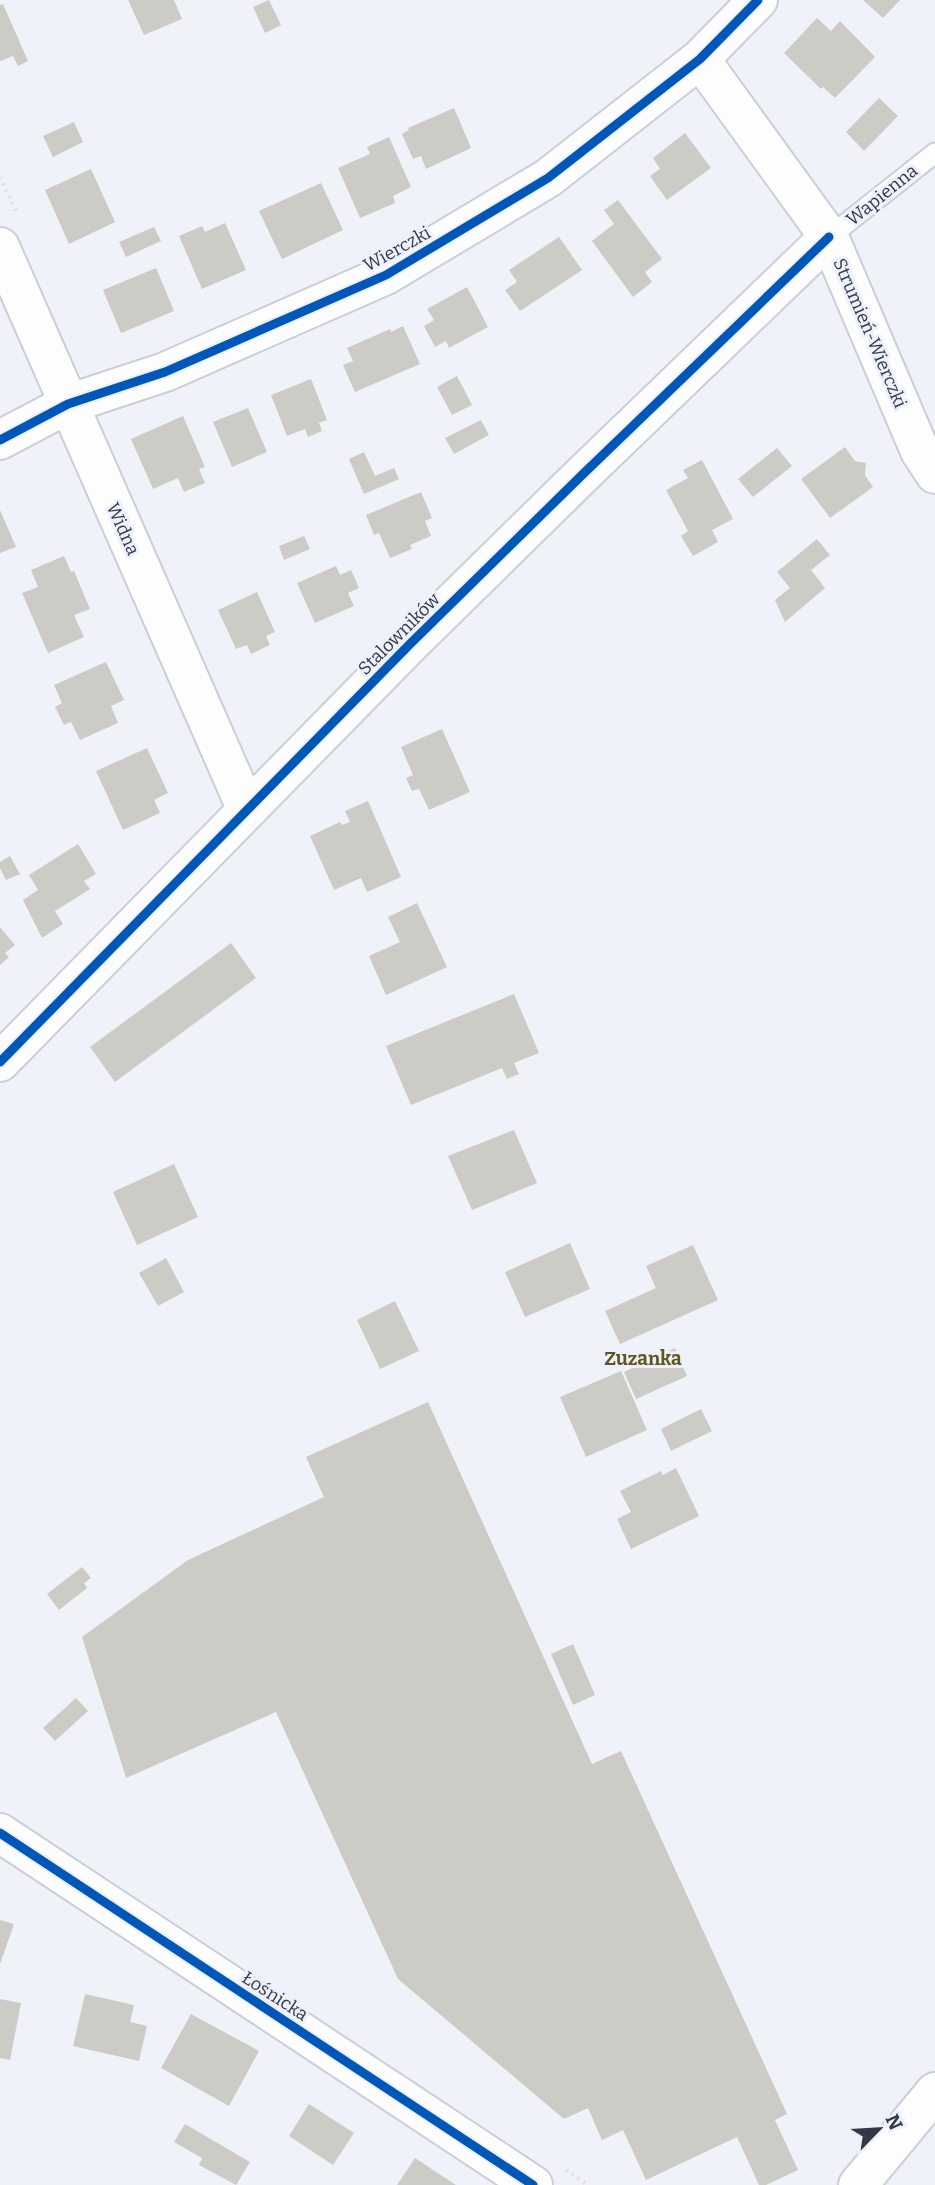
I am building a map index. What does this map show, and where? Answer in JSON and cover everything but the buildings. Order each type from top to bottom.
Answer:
[{"type":"street","name":"Wierczki","points":[[0,440],[68,404],[165,372],[386,275],[548,178],[700,59],[744,6]]},
{"type":"street","name":"Strumień-Wierczki","points":[[700,59],[830,237],[920,451],[935,474]]},
{"type":"street","name":"Stalowników","points":[[0,1062],[400,654],[580,476],[830,237]]},
{"type":"street","name":"Widna","points":[[0,247],[247,810]]},
{"type":"street","name":"Łośnicka","points":[[0,1833],[533,2185]]},
{"type":"street","points":[[858,2185],[935,2092]]},
{"type":"lane","name":"Wapienna","points":[[830,237],[935,153]]},
{"type":"cycle path","points":[[0,440],[68,404],[165,372],[386,275],[548,178],[700,59],[758,0]]},
{"type":"cycle path","points":[[0,1062],[410,644],[829,237]]},
{"type":"cycle path","points":[[0,1833],[533,2185]]},
{"type":"district","name":"Zuzanka","points":[[643,1358]]}]
